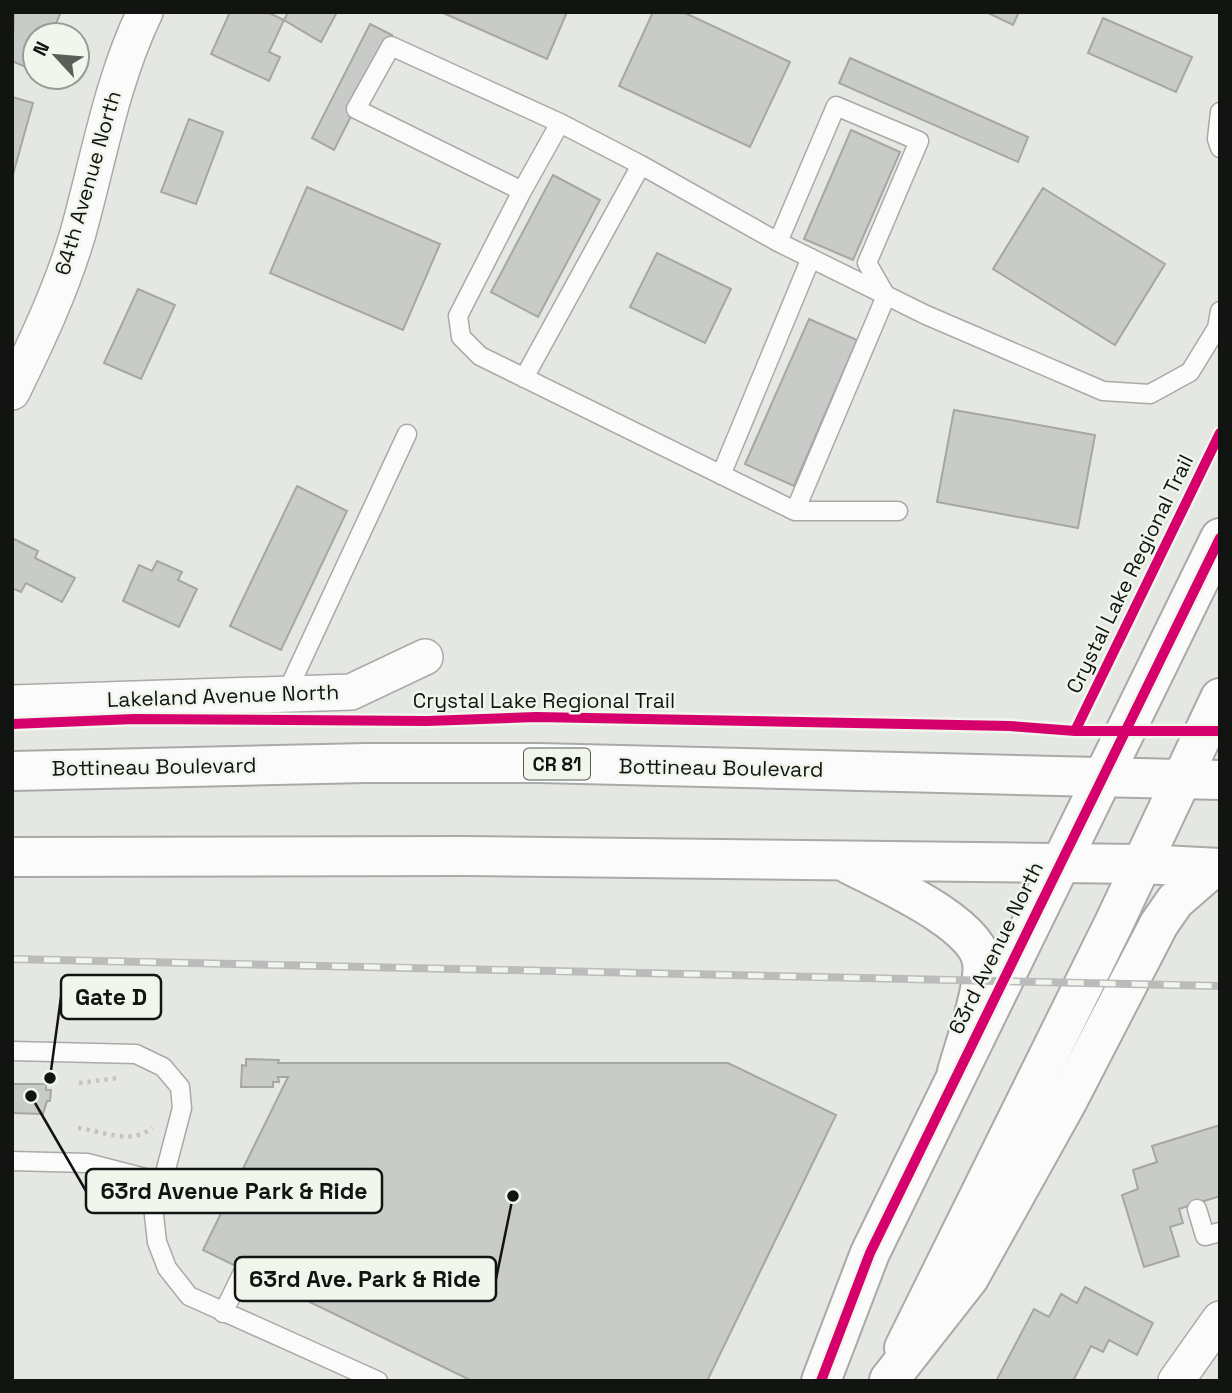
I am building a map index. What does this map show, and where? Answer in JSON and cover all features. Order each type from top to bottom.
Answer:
[{"type":"main road","name":"63rd Avenue North","points":[[821,1381],[870,1253],[1220,538]]},
{"type":"main road","points":[[889,1380],[1220,698]]},
{"type":"main road","name":"Bottineau Boulevard","points":[[12,771],[366,762],[512,763],[1220,780]]},
{"type":"main road","points":[[12,858],[295,855],[1142,863],[1217,868]]},
{"type":"main road","points":[[845,862],[951,921],[970,939],[983,961],[981,982],[957,1072]]},
{"type":"main road","points":[[889,1380],[969,1278],[1068,1102],[1159,924],[1175,901],[1217,868]]},
{"type":"street","name":"64th Avenue North","points":[[12,392],[52,305],[77,235],[108,109],[128,48],[145,12]]},
{"type":"street","name":"Lakeland Avenue North","points":[[12,703],[351,692],[425,657]]},
{"type":"street","points":[[1176,1381],[1220,1319]]},
{"type":"lane","points":[[522,191],[356,109],[390,46],[560,123],[778,242],[886,296],[1037,365],[1103,391],[1150,394],[1190,372],[1217,328],[1220,312]]},
{"type":"lane","points":[[778,242],[836,106],[919,141],[867,263],[886,296]]},
{"type":"lane","points":[[1220,112],[1217,139],[1220,148]]},
{"type":"lane","points":[[560,123],[458,316],[461,337],[480,356],[795,511],[898,511]]},
{"type":"lane","points":[[524,378],[641,165]]},
{"type":"lane","points":[[721,475],[811,258]]},
{"type":"lane","points":[[795,511],[886,296]]},
{"type":"lane","points":[[286,694],[407,435]]},
{"type":"lane","points":[[12,1051],[136,1054],[163,1066],[180,1087],[182,1108],[154,1215],[158,1242],[167,1268],[189,1296],[378,1381]]},
{"type":"lane","points":[[12,1161],[87,1163],[161,1182]]},
{"type":"lane","points":[[1197,1209],[1205,1236],[1220,1232]]},
{"type":"lane","points":[[223,1313],[244,1270]]},
{"type":"path","points":[[79,1083],[125,1077]]},
{"type":"path","points":[[78,1128],[132,1139],[146,1134],[158,1121]]},
{"type":"building","points":[[14,12],[61,12],[57,21],[21,21],[21,65],[12,61]]},
{"type":"building","points":[[230,12],[267,12],[284,20],[269,52],[280,57],[269,81],[211,54]]},
{"type":"building","points":[[288,12],[337,12],[321,42],[284,20]]},
{"type":"building","points":[[441,12],[567,12],[547,59]]},
{"type":"building","points":[[653,12],[683,12],[790,62],[750,147],[619,86]]},
{"type":"building","points":[[986,12],[1019,12],[1013,25]]},
{"type":"building","points":[[1103,18],[1192,57],[1176,92],[1088,53]]},
{"type":"building","points":[[370,24],[392,35],[334,150],[312,138]]},
{"type":"building","points":[[850,58],[1028,137],[1018,162],[839,83]]},
{"type":"building","points":[[12,97],[33,103],[12,178]]},
{"type":"building","points":[[189,119],[223,132],[196,204],[161,192]]},
{"type":"building","points":[[851,130],[900,152],[853,260],[804,239]]},
{"type":"building","points":[[553,175],[600,200],[538,317],[491,292]]},
{"type":"building","points":[[307,187],[440,244],[403,330],[270,273]]},
{"type":"building","points":[[1043,188],[1165,264],[1115,345],[993,269]]},
{"type":"building","points":[[657,253],[731,289],[705,343],[630,307]]},
{"type":"building","points":[[138,289],[175,305],[141,379],[104,363]]},
{"type":"building","points":[[809,319],[857,340],[794,486],[745,464]]},
{"type":"building","points":[[954,410],[1095,435],[1078,528],[937,502]]},
{"type":"building","points":[[297,486],[347,511],[281,650],[230,626]]},
{"type":"building","points":[[12,538],[38,551],[35,558],[75,578],[62,602],[26,583],[21,592],[12,588]]},
{"type":"building","points":[[157,561],[182,572],[178,580],[197,589],[179,627],[123,601],[139,565],[152,571]]},
{"type":"building","points":[[246,1059],[279,1060],[278,1063],[728,1063],[836,1115],[707,1381],[472,1381],[203,1250],[288,1077],[278,1077],[279,1082],[273,1082],[273,1087],[241,1087],[242,1065],[246,1066]]},
{"type":"building","points":[[12,1084],[46,1084],[46,1090],[51,1090],[50,1101],[47,1101],[43,1114],[12,1113]]},
{"type":"building","points":[[1220,1125],[1220,1196],[1179,1209],[1183,1223],[1170,1227],[1179,1256],[1144,1267],[1122,1195],[1138,1189],[1133,1170],[1157,1162],[1152,1146]]},
{"type":"building","points":[[1085,1287],[1153,1323],[1137,1355],[1109,1340],[1103,1352],[1091,1346],[1073,1381],[996,1381],[1034,1309],[1049,1317],[1061,1294],[1077,1303]]},
{"type":"railway","points":[[12,959],[1220,986]]},
{"type":"cycle path","name":"Crystal Lake Regional Trail","points":[[12,724],[134,719],[427,721],[536,717],[1010,726],[1075,731],[1220,433]]},
{"type":"cycle path","points":[[821,1381],[870,1253],[1220,538]]},
{"type":"cycle path","points":[[1075,731],[1220,731]]},
{"type":"place","name":"Gate D","points":[[50,1078]]},
{"type":"place","name":"63rd Avenue Park & Ride","points":[[31,1096]]},
{"type":"place","name":"63rd Ave. Park & Ride","points":[[513,1196]]}]
